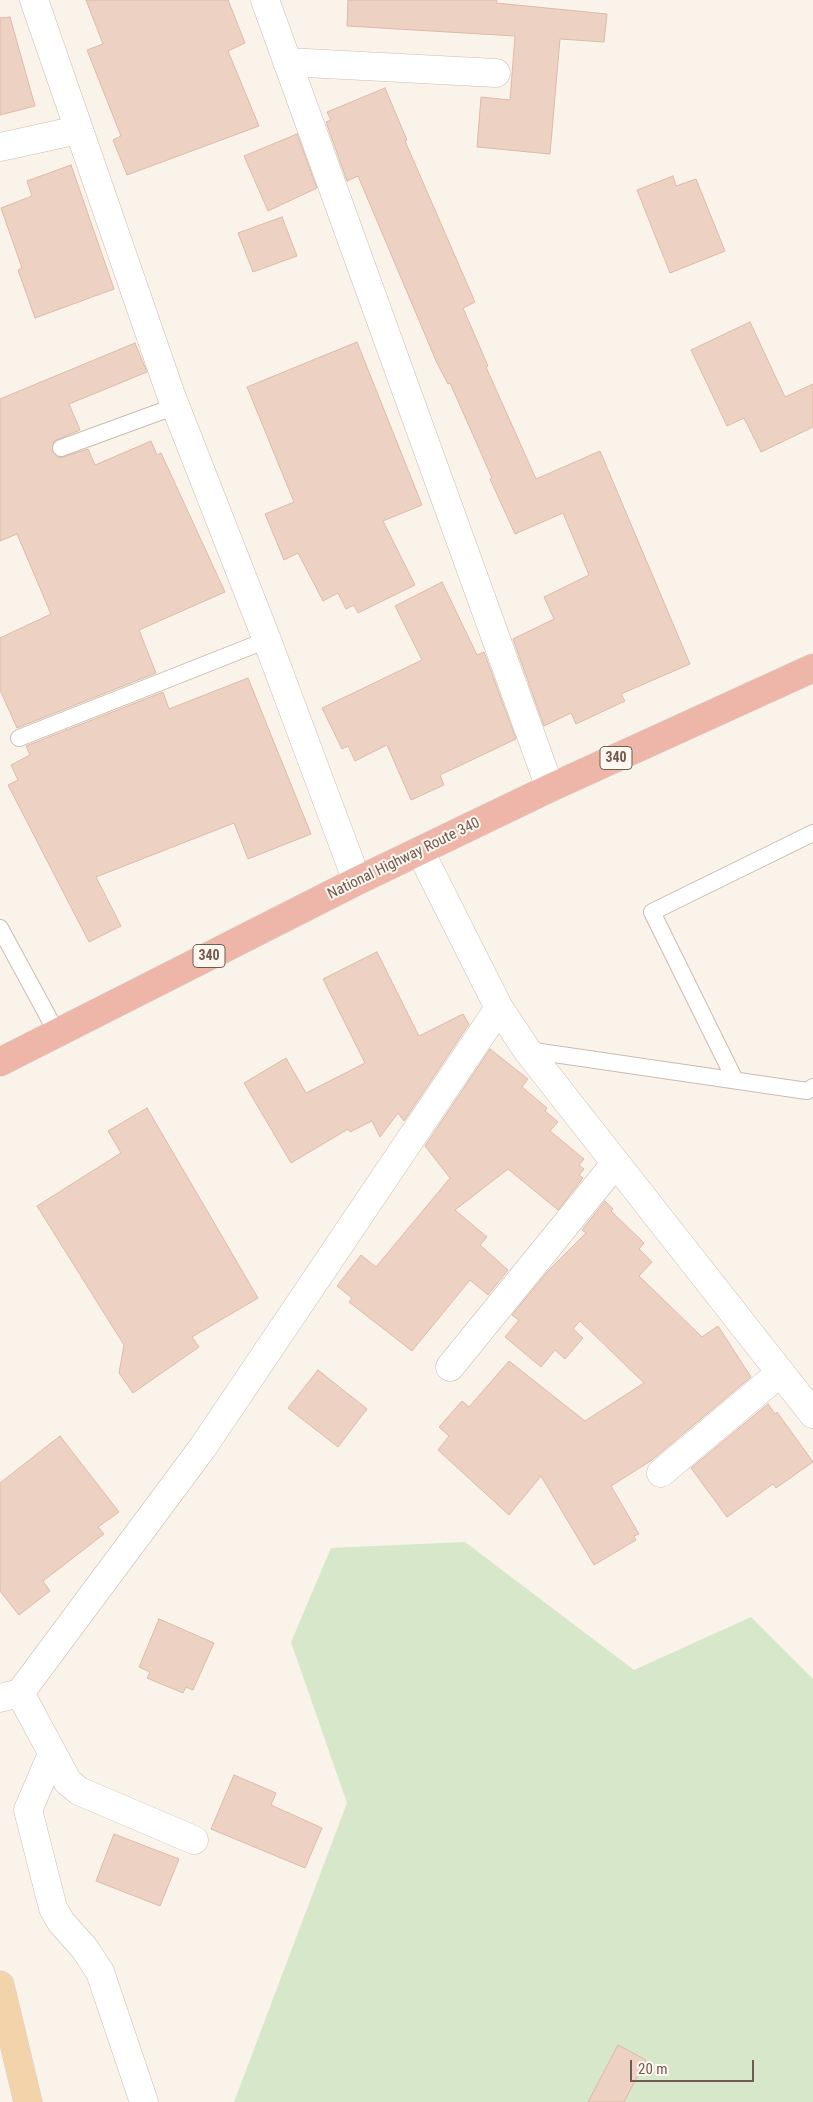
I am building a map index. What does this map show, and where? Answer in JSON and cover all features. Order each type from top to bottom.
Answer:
[{"type":"highway","name":"National Highway Route 340","points":[[0,1062],[357,881],[550,788],[813,668]]},
{"type":"main road","points":[[0,1985],[28,2102]]},
{"type":"street","points":[[34,0],[176,406],[267,640],[357,881]]},
{"type":"street","points":[[265,0],[550,788]]},
{"type":"street","points":[[287,62],[496,73]]},
{"type":"street","points":[[0,147],[78,130]]},
{"type":"street","points":[[420,851],[499,1008],[527,1050],[813,1414]]},
{"type":"street","points":[[194,1840],[80,1791],[68,1782],[52,1754],[10,1695],[203,1447],[499,1008]]},
{"type":"street","points":[[450,1367],[615,1164]]},
{"type":"street","points":[[661,1473],[780,1373]]},
{"type":"street","points":[[52,1754],[28,1810],[50,1899],[61,1922],[85,1950],[100,1972],[144,2102]]},
{"type":"lane","points":[[61,448],[176,406]]},
{"type":"lane","points":[[19,738],[267,640]]},
{"type":"lane","points":[[734,1080],[652,912],[813,833]]},
{"type":"lane","points":[[0,928],[57,1033]]},
{"type":"lane","points":[[527,1050],[807,1091],[813,1088]]},
{"type":"green space","points":[[465,1542],[634,1670],[751,1617],[813,1679],[813,2102],[234,2102],[347,1803],[291,1642],[331,1548]]},
{"type":"building","points":[[86,0],[228,0],[245,43],[228,51],[259,126],[127,175],[113,140],[121,136],[87,50],[103,44]]},
{"type":"building","points":[[348,0],[497,0],[496,3],[607,14],[604,42],[560,39],[550,154],[477,147],[481,97],[510,100],[515,36],[347,26]]},
{"type":"building","points":[[10,17],[35,106],[0,115],[0,18]]},
{"type":"building","points":[[385,88],[407,140],[405,141],[475,302],[463,308],[488,366],[486,367],[536,479],[600,451],[690,664],[621,694],[625,701],[576,724],[571,713],[544,726],[513,639],[554,619],[544,597],[589,575],[563,513],[515,534],[450,383],[448,384],[437,363],[358,176],[347,181],[326,122],[331,120],[327,112]]},
{"type":"building","points":[[297,134],[317,188],[268,211],[244,156]]},
{"type":"building","points":[[71,165],[114,289],[35,318],[18,270],[22,268],[1,208],[32,196],[27,181]]},
{"type":"building","points":[[673,176],[676,186],[696,179],[725,251],[670,273],[637,190]]},
{"type":"building","points":[[282,217],[297,256],[253,272],[238,233]]},
{"type":"building","points":[[750,322],[785,397],[813,384],[813,427],[761,452],[744,418],[727,426],[691,350]]},
{"type":"building","points":[[357,342],[422,505],[383,521],[415,585],[358,613],[354,605],[346,609],[338,593],[323,601],[298,553],[284,560],[265,514],[294,502],[247,387]]},
{"type":"building","points":[[135,343],[147,372],[69,404],[80,430],[54,441],[52,451],[60,458],[88,449],[95,465],[151,441],[157,455],[161,453],[225,592],[139,630],[156,673],[17,728],[0,690],[0,638],[51,614],[17,534],[0,541],[0,399]]},
{"type":"building","points":[[442,582],[477,655],[484,652],[516,739],[440,775],[444,785],[411,800],[387,745],[355,761],[348,746],[342,749],[322,708],[422,660],[395,606]]},
{"type":"building","points":[[248,678],[311,834],[248,859],[234,823],[96,877],[121,926],[89,942],[8,785],[18,780],[11,765],[30,755],[26,746],[163,692],[169,709]]},
{"type":"building","points":[[377,952],[419,1036],[463,1014],[469,1024],[404,1121],[398,1113],[380,1137],[372,1121],[350,1132],[348,1129],[291,1163],[244,1083],[286,1058],[306,1093],[365,1063],[323,979]]},
{"type":"building","points":[[490,1049],[528,1079],[522,1087],[547,1108],[545,1111],[558,1122],[550,1131],[584,1159],[579,1165],[584,1169],[579,1175],[583,1178],[558,1210],[508,1169],[455,1210],[487,1237],[480,1245],[508,1270],[488,1295],[470,1280],[412,1351],[349,1302],[352,1298],[337,1286],[361,1255],[376,1267],[450,1178],[425,1146]]},
{"type":"building","points":[[147,1108],[258,1298],[192,1337],[199,1347],[133,1393],[119,1373],[124,1345],[37,1206],[121,1153],[108,1131]]},
{"type":"building","points":[[605,1201],[613,1209],[611,1211],[644,1243],[639,1249],[652,1262],[639,1276],[702,1337],[718,1326],[751,1377],[652,1460],[611,1486],[639,1534],[634,1536],[636,1540],[594,1565],[541,1476],[509,1515],[438,1450],[449,1436],[439,1427],[462,1401],[469,1407],[509,1361],[585,1421],[644,1383],[580,1321],[573,1329],[583,1338],[565,1359],[555,1350],[541,1367],[505,1337],[519,1320],[512,1315],[548,1271],[586,1233],[582,1230]]},
{"type":"building","points":[[318,1370],[367,1409],[338,1447],[288,1408]]},
{"type":"building","points":[[768,1404],[775,1414],[777,1412],[813,1462],[776,1488],[773,1484],[727,1517],[691,1468]]},
{"type":"building","points":[[60,1436],[119,1512],[98,1527],[104,1534],[43,1581],[50,1591],[19,1615],[0,1591],[0,1483]]},
{"type":"building","points":[[159,1619],[214,1643],[193,1690],[186,1687],[183,1693],[147,1678],[150,1672],[139,1667]]},
{"type":"building","points":[[234,1775],[276,1793],[271,1805],[322,1828],[305,1868],[211,1829]]},
{"type":"building","points":[[114,1834],[179,1859],[160,1906],[96,1881]]},
{"type":"building","points":[[618,2045],[646,2060],[624,2102],[588,2102]]}]
